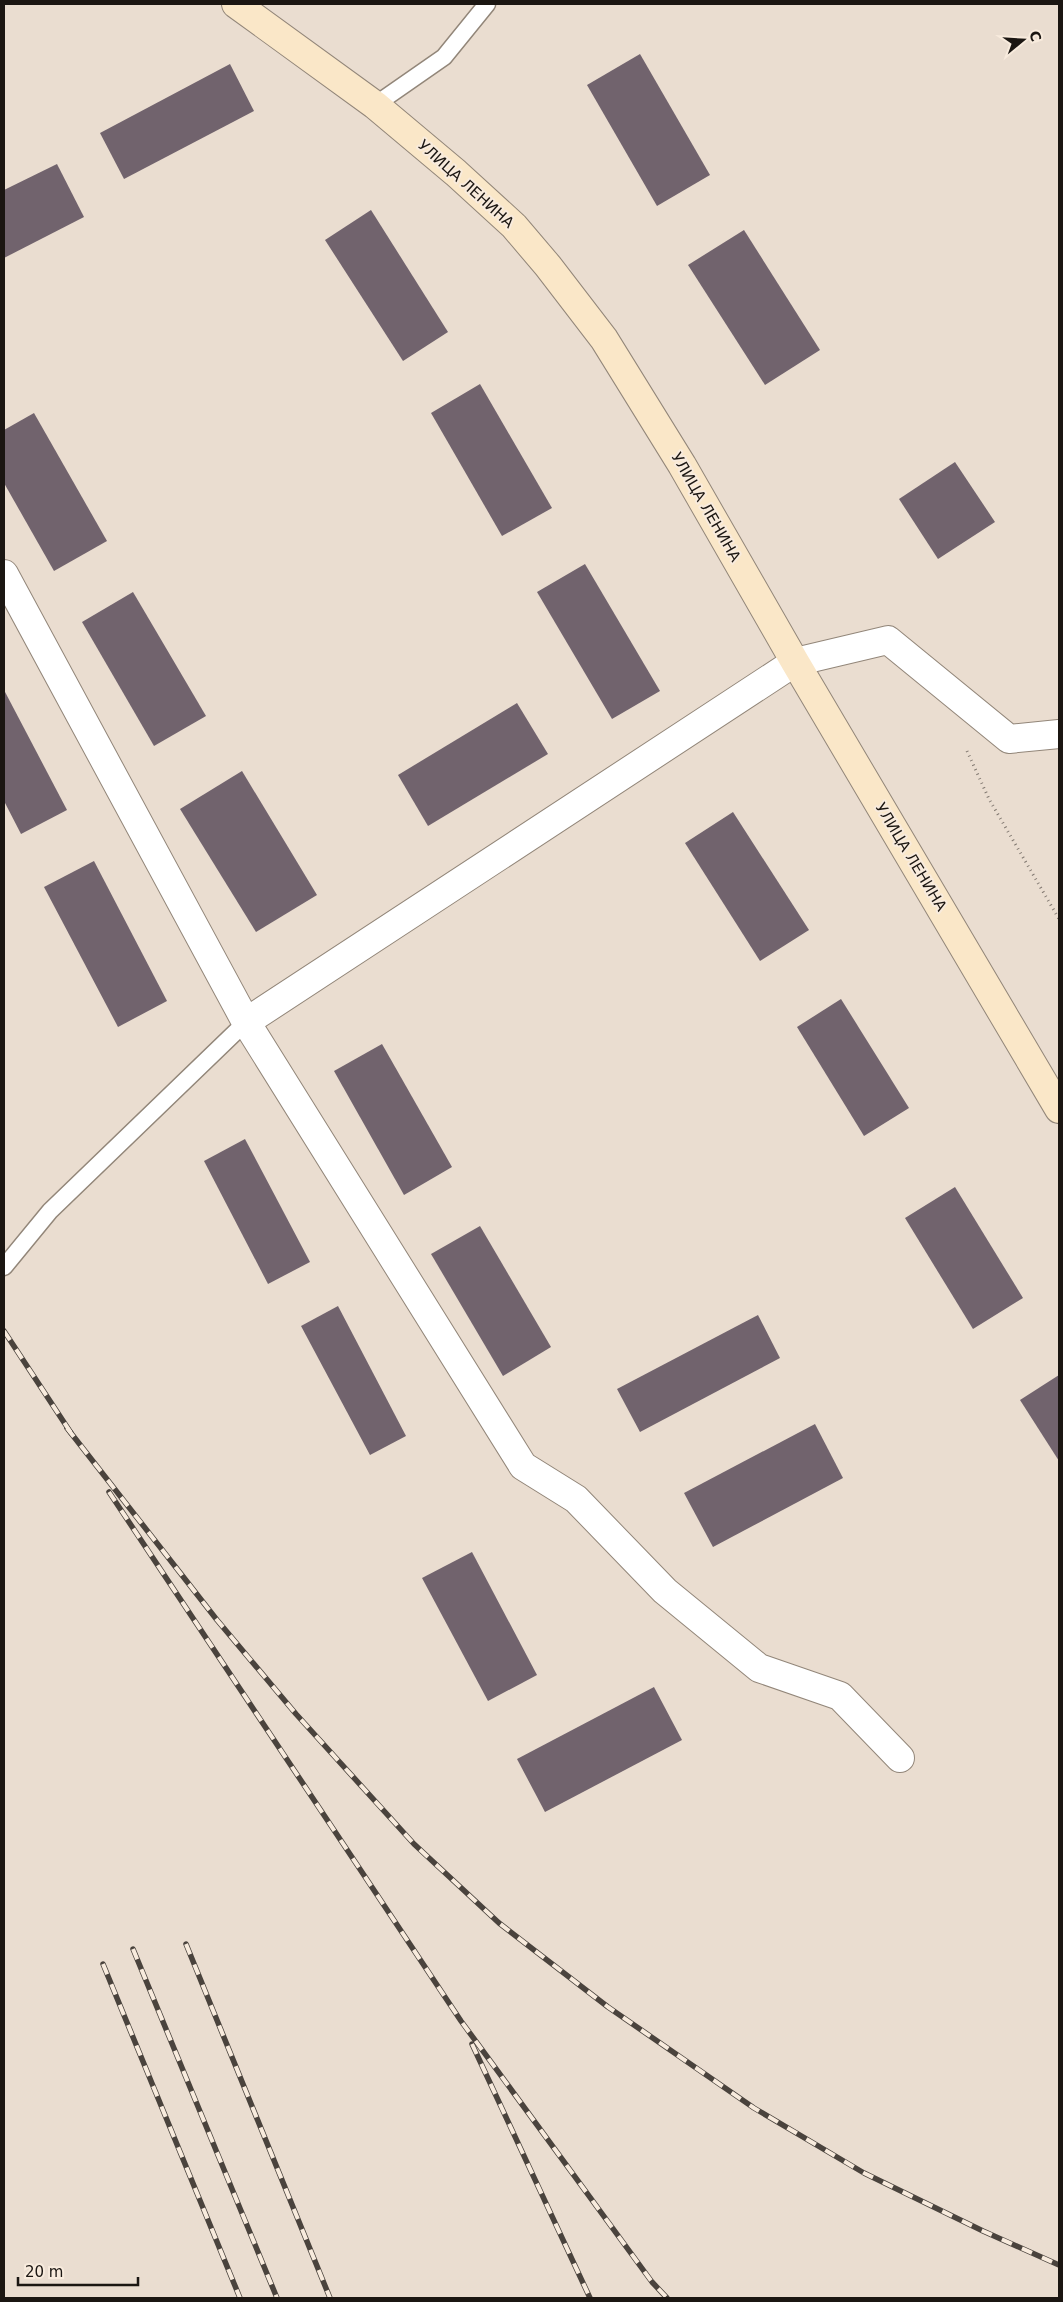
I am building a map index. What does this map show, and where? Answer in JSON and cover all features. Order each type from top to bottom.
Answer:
[{"type":"main road","name":"УЛИЦА ЛЕНИНА","points":[[236,4],[375,105],[456,173],[514,226],[604,339],[682,465],[795,662],[1059,1109]]},
{"type":"street","points":[[4,574],[246,1022],[523,1466],[576,1499],[665,1591],[759,1668],[840,1696],[900,1758]]},
{"type":"street","points":[[246,1022],[795,662],[888,640],[1009,739],[1059,734]]},
{"type":"lane","points":[[375,105],[444,57],[487,4]]},
{"type":"lane","points":[[4,1267],[50,1211],[246,1022]]},
{"type":"path","points":[[965,747],[989,800],[1059,919]]},
{"type":"building","points":[[640,54],[710,175],[657,206],[587,85]]},
{"type":"building","points":[[230,64],[254,111],[124,179],[100,133]]},
{"type":"building","points":[[57,164],[84,217],[4,258],[4,190]]},
{"type":"building","points":[[371,210],[448,332],[403,361],[325,240]]},
{"type":"building","points":[[744,230],[820,350],[765,385],[688,265]]},
{"type":"building","points":[[480,384],[552,508],[502,536],[431,413]]},
{"type":"building","points":[[34,413],[107,541],[54,571],[4,483],[4,430]]},
{"type":"building","points":[[955,462],[995,522],[938,559],[899,499]]},
{"type":"building","points":[[585,564],[660,691],[612,719],[537,592]]},
{"type":"building","points":[[133,592],[206,716],[154,746],[82,622]]},
{"type":"building","points":[[4,690],[67,810],[21,834],[4,801]]},
{"type":"building","points":[[517,703],[548,754],[428,826],[398,775]]},
{"type":"building","points":[[242,771],[317,895],[256,932],[180,809]]},
{"type":"building","points":[[733,812],[809,930],[760,961],[685,843]]},
{"type":"building","points":[[94,861],[167,1001],[118,1027],[44,887]]},
{"type":"building","points":[[841,999],[909,1108],[864,1136],[797,1027]]},
{"type":"building","points":[[382,1044],[452,1167],[404,1195],[334,1071]]},
{"type":"building","points":[[245,1139],[310,1262],[268,1284],[204,1161]]},
{"type":"building","points":[[955,1187],[1023,1298],[973,1329],[905,1218]]},
{"type":"building","points":[[480,1226],[551,1347],[503,1376],[431,1254]]},
{"type":"building","points":[[338,1306],[406,1436],[370,1455],[301,1326]]},
{"type":"building","points":[[758,1315],[780,1358],[640,1432],[617,1389]]},
{"type":"building","points":[[1059,1375],[1059,1461],[1020,1400]]},
{"type":"building","points":[[815,1424],[843,1478],[713,1547],[684,1493]]},
{"type":"building","points":[[472,1552],[537,1675],[488,1701],[422,1578]]},
{"type":"building","points":[[654,1687],[682,1740],[545,1812],[517,1759]]},
{"type":"railway","points":[[4,1331],[71,1433]]},
{"type":"railway","points":[[67,1428],[217,1620],[296,1714],[414,1844],[499,1923],[608,2007],[754,2108],[864,2173],[983,2231],[1059,2265]]},
{"type":"railway","points":[[109,1492],[461,2021],[652,2282],[667,2298]]},
{"type":"railway","points":[[186,1944],[330,2298]]},
{"type":"railway","points":[[133,1949],[277,2298]]},
{"type":"railway","points":[[103,1964],[240,2298]]},
{"type":"railway","points":[[472,2044],[590,2298]]}]
